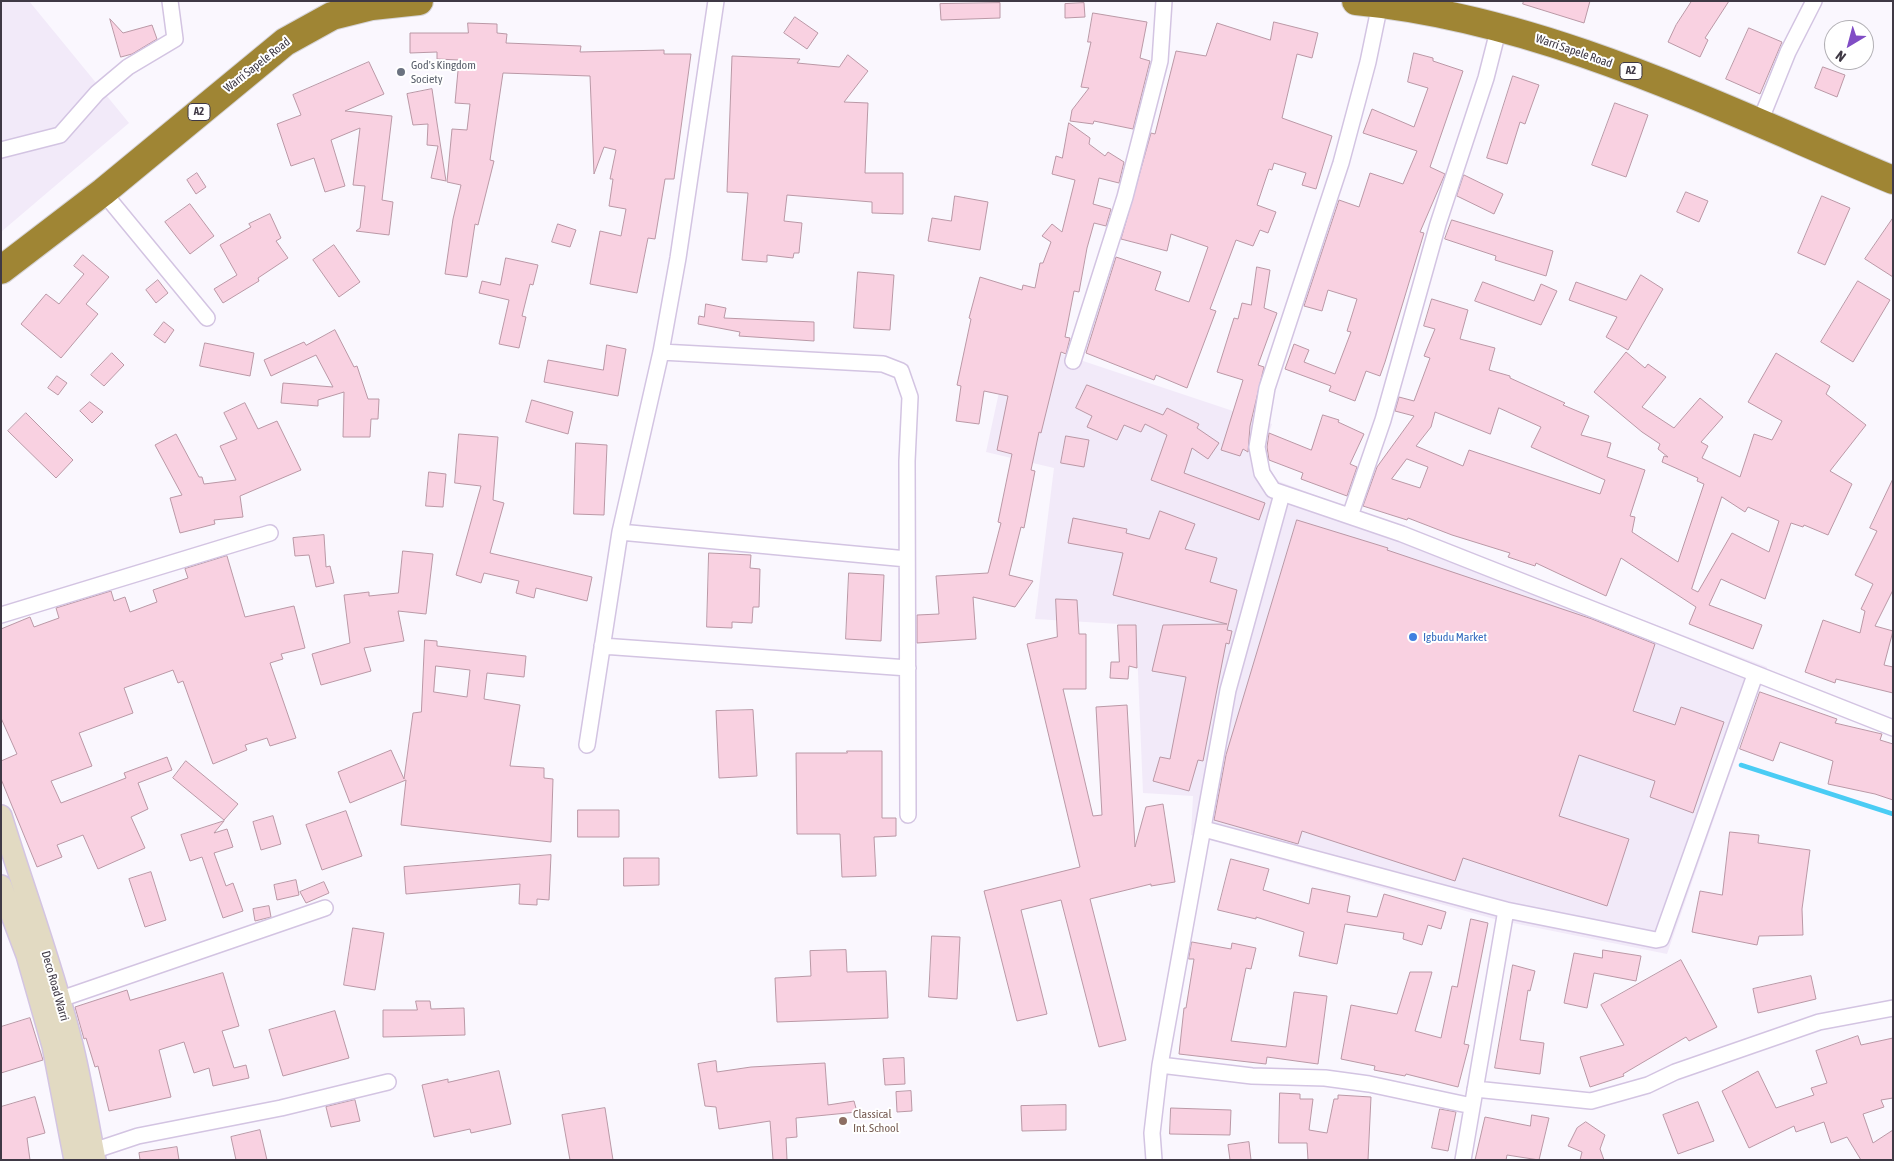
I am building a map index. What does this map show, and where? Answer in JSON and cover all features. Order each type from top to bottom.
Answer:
[{"type":"highway","name":"Warri Sapele Road","points":[[1,270],[103,192],[285,42],[337,8],[419,1]]},
{"type":"highway","name":"Warri Sapele Road","points":[[1368,3],[1428,11],[1499,27],[1623,68],[1893,180]]},
{"type":"main road","name":"Deco Road Warri","points":[[1,816],[50,1002],[53,1046],[88,1157]]},
{"type":"main road","name":"Deco Road Warri","points":[[1,886],[7,919],[50,1002]]},
{"type":"street","points":[[1,150],[60,135],[97,93],[128,67],[175,39],[170,1]]},
{"type":"street","points":[[587,745],[620,532],[660,352],[678,258],[716,1]]},
{"type":"street","points":[[1073,361],[1125,197],[1160,60],[1164,1]]},
{"type":"street","points":[[1759,124],[1788,52],[1814,1]]},
{"type":"street","points":[[1368,3],[1368,62],[1341,163],[1267,388],[1257,447],[1262,473],[1273,490],[1402,534],[1893,728]]},
{"type":"street","points":[[1350,516],[1383,420],[1438,224],[1486,78],[1499,27]]},
{"type":"street","points":[[103,192],[207,318]]},
{"type":"street","points":[[660,352],[883,364],[901,371],[910,397],[907,559],[908,815]]},
{"type":"street","points":[[1154,1160],[1152,1132],[1160,1065],[1228,690],[1282,494]]},
{"type":"street","points":[[620,532],[907,559]]},
{"type":"street","points":[[1,615],[270,533]]},
{"type":"street","points":[[602,646],[908,668]]},
{"type":"street","points":[[1204,829],[1506,910],[1626,936],[1661,939],[1755,675]]},
{"type":"street","points":[[50,1002],[324,908]]},
{"type":"street","points":[[1463,1160],[1506,910]]},
{"type":"street","points":[[1476,1088],[1591,1101],[1648,1085],[1675,1072],[1819,1022],[1893,1008]]},
{"type":"street","points":[[1160,1065],[1252,1076],[1325,1078],[1369,1084],[1472,1106]]},
{"type":"street","points":[[88,1157],[138,1136],[281,1108],[388,1082]]},
{"type":"shaded area","points":[[1,1],[29,1],[129,123],[1,232]]},
{"type":"shaded area","name":"Igbudu Market","points":[[1011,337],[1272,424],[1261,456],[1278,481],[1767,667],[1667,954],[1498,920],[1191,835],[1193,796],[1143,793],[1136,625],[1035,619],[1054,468],[986,452]]},
{"type":"building","points":[[1524,1],[1590,1],[1584,23],[1523,4]]},
{"type":"building","points":[[1692,1],[1729,1],[1705,38],[1708,40],[1700,57],[1668,42],[1676,25]]},
{"type":"building","points":[[1000,3],[1000,18],[941,20],[940,4]]},
{"type":"building","points":[[1084,3],[1085,17],[1065,18],[1065,4]]},
{"type":"building","points":[[1093,13],[1147,22],[1140,58],[1150,61],[1133,129],[1094,121],[1093,124],[1070,121],[1072,110],[1089,88],[1081,87],[1091,42],[1088,42]]},
{"type":"building","points":[[795,17],[818,33],[807,49],[784,33]]},
{"type":"building","points":[[110,19],[123,33],[152,25],[157,39],[132,54],[121,57]]},
{"type":"building","points":[[1274,22],[1318,33],[1312,58],[1297,54],[1282,118],[1332,136],[1316,189],[1302,185],[1306,173],[1274,163],[1272,170],[1269,169],[1257,205],[1276,212],[1268,233],[1260,230],[1253,246],[1236,240],[1210,309],[1216,311],[1187,388],[1156,375],[1154,380],[1086,353],[1116,257],[1161,272],[1155,290],[1189,302],[1208,247],[1171,234],[1167,251],[1121,239],[1151,133],[1155,134],[1176,51],[1206,56],[1217,23],[1270,40]]},
{"type":"building","points":[[468,23],[497,24],[497,33],[507,34],[506,43],[581,46],[580,52],[664,50],[664,54],[691,54],[674,179],[665,179],[655,239],[648,238],[637,293],[590,284],[600,231],[621,236],[626,209],[609,206],[613,179],[610,179],[616,150],[604,147],[594,174],[590,76],[503,73],[490,160],[494,161],[478,225],[475,224],[467,277],[445,274],[453,219],[461,185],[447,182],[452,129],[467,130],[470,104],[455,103],[459,60],[437,59],[437,52],[410,53],[410,33],[468,33]]},
{"type":"building","points":[[1749,28],[1782,42],[1760,94],[1726,79]]},
{"type":"building","points":[[1414,53],[1433,58],[1433,61],[1463,71],[1430,167],[1445,174],[1420,232],[1424,233],[1385,362],[1380,376],[1366,371],[1355,401],[1329,391],[1331,386],[1285,369],[1294,344],[1309,350],[1304,362],[1335,374],[1351,332],[1347,331],[1357,299],[1328,290],[1322,311],[1304,306],[1339,200],[1359,207],[1370,173],[1403,184],[1417,151],[1363,133],[1372,109],[1414,127],[1428,88],[1408,82]]},
{"type":"building","points":[[848,55],[868,71],[844,102],[868,103],[865,173],[903,173],[903,214],[872,213],[872,202],[787,195],[784,221],[802,223],[799,253],[794,253],[793,258],[767,255],[767,262],[742,260],[748,193],[727,192],[732,56],[800,59],[797,63],[839,67]]},
{"type":"building","points":[[369,62],[384,94],[345,111],[392,116],[382,200],[393,202],[389,235],[356,231],[360,228],[365,186],[353,185],[360,128],[331,140],[345,186],[325,192],[314,158],[291,166],[277,124],[301,115],[293,95]]},
{"type":"building","points":[[1823,67],[1824,70],[1831,70],[1845,75],[1837,97],[1815,88]]},
{"type":"building","points":[[1513,76],[1539,85],[1525,124],[1520,122],[1507,164],[1487,158]]},
{"type":"building","points":[[432,89],[446,181],[431,178],[438,146],[427,145],[428,124],[413,125],[407,94]]},
{"type":"building","points":[[1615,103],[1648,115],[1626,177],[1592,165]]},
{"type":"building","points":[[1069,123],[1090,138],[1089,144],[1105,156],[1108,152],[1124,162],[1119,183],[1099,178],[1093,204],[1111,209],[1106,226],[1094,223],[1087,248],[1079,292],[1074,291],[1065,337],[1070,338],[1066,354],[1061,352],[1041,433],[1039,432],[1031,470],[1035,471],[1024,528],[1021,527],[1009,575],[1033,581],[1015,607],[973,597],[976,639],[917,643],[917,615],[939,614],[936,576],[988,573],[1001,523],[998,522],[1012,454],[997,450],[1008,396],[984,391],[979,424],[956,421],[961,386],[957,385],[971,319],[969,318],[980,277],[1022,290],[1023,285],[1035,288],[1040,263],[1043,263],[1051,242],[1042,236],[1052,224],[1062,232],[1075,180],[1052,174],[1056,156],[1062,158]]},
{"type":"building","points":[[197,173],[206,187],[196,194],[187,180]]},
{"type":"building","points":[[1464,175],[1503,194],[1494,214],[1457,196]]},
{"type":"building","points":[[1686,192],[1708,201],[1699,222],[1677,212]]},
{"type":"building","points":[[955,196],[988,202],[980,250],[928,241],[932,218],[951,221]]},
{"type":"building","points":[[1822,196],[1850,208],[1825,265],[1798,253]]},
{"type":"building","points":[[190,204],[214,236],[190,254],[165,222]]},
{"type":"building","points":[[270,214],[281,238],[276,241],[288,258],[258,278],[259,281],[223,303],[214,289],[237,275],[220,245],[251,227],[249,224]]},
{"type":"building","points":[[1893,218],[1893,277],[1865,259]]},
{"type":"building","points":[[1452,220],[1553,251],[1546,276],[1495,260],[1496,256],[1445,239]]},
{"type":"building","points":[[558,224],[576,230],[570,247],[552,242]]},
{"type":"building","points":[[334,245],[360,282],[339,297],[313,260]]},
{"type":"building","points":[[83,255],[109,277],[86,304],[98,314],[61,358],[21,324],[46,294],[59,304],[84,274],[74,266]]},
{"type":"building","points":[[506,258],[538,265],[533,285],[530,284],[522,316],[526,317],[519,348],[499,344],[509,300],[479,293],[482,281],[500,285]]},
{"type":"building","points":[[1257,267],[1270,270],[1264,308],[1277,313],[1258,365],[1264,367],[1250,426],[1248,452],[1243,449],[1240,456],[1221,450],[1243,380],[1217,372],[1234,318],[1238,319],[1242,303],[1251,305]]},
{"type":"building","points":[[858,272],[894,275],[890,330],[854,328]]},
{"type":"building","points":[[1641,275],[1663,289],[1628,350],[1606,337],[1617,317],[1569,300],[1576,282],[1626,300]]},
{"type":"building","points":[[158,280],[168,293],[156,303],[146,290]]},
{"type":"building","points":[[1858,281],[1890,300],[1853,362],[1821,342]]},
{"type":"building","points":[[1483,282],[1534,301],[1541,284],[1557,291],[1541,325],[1475,301]]},
{"type":"building","points":[[1432,299],[1468,310],[1460,339],[1495,348],[1489,370],[1510,376],[1510,378],[1565,403],[1563,405],[1589,416],[1581,435],[1611,443],[1607,457],[1645,470],[1630,516],[1635,517],[1632,532],[1678,562],[1704,484],[1697,481],[1698,478],[1662,462],[1664,456],[1668,457],[1658,449],[1660,444],[1642,432],[1594,392],[1626,352],[1645,368],[1648,364],[1666,377],[1642,407],[1674,428],[1700,398],[1723,417],[1701,442],[1708,446],[1702,458],[1740,477],[1754,434],[1772,440],[1782,421],[1748,402],[1776,353],[1830,386],[1826,394],[1866,425],[1830,471],[1852,484],[1828,535],[1804,525],[1803,527],[1791,523],[1765,599],[1721,579],[1709,605],[1762,625],[1753,649],[1689,624],[1696,607],[1621,558],[1606,596],[1536,563],[1535,566],[1508,557],[1510,553],[1452,535],[1408,518],[1407,520],[1363,506],[1377,467],[1414,416],[1395,411],[1399,397],[1414,401],[1430,358],[1424,356],[1435,329],[1424,326]],"holes":[[[1499,408],[1541,427],[1531,447],[1605,480],[1600,494],[1469,450],[1463,466],[1416,446],[1431,427],[1435,412],[1490,434]],[[1407,459],[1428,467],[1420,488],[1392,479]],[[1722,497],[1745,512],[1748,507],[1779,521],[1769,552],[1732,533],[1698,592],[1692,589]]]},
{"type":"building","points":[[706,304],[726,308],[724,318],[814,322],[814,341],[739,336],[740,332],[698,324],[699,316],[704,317]]},
{"type":"building","points":[[164,322],[174,330],[165,343],[154,335]]},
{"type":"building","points":[[335,330],[354,367],[357,366],[368,399],[379,399],[378,419],[371,419],[370,437],[343,437],[344,392],[318,400],[318,406],[281,403],[283,383],[333,387],[316,355],[271,376],[264,360],[304,342],[306,345]]},
{"type":"building","points":[[205,343],[254,353],[250,376],[200,366]]},
{"type":"building","points":[[607,345],[626,349],[618,396],[544,382],[548,360],[603,370]]},
{"type":"building","points":[[112,353],[124,365],[104,386],[91,375]]},
{"type":"building","points":[[57,376],[67,383],[58,395],[48,388]]},
{"type":"building","points":[[1087,385],[1163,415],[1167,408],[1199,424],[1197,428],[1219,443],[1208,459],[1192,448],[1184,473],[1265,503],[1259,520],[1151,480],[1167,435],[1145,424],[1141,432],[1124,425],[1117,440],[1087,427],[1092,416],[1076,408]]},
{"type":"building","points":[[532,400],[573,412],[568,434],[526,422]]},
{"type":"building","points":[[90,402],[103,412],[92,423],[80,411]]},
{"type":"building","points":[[245,403],[258,429],[277,421],[301,470],[240,496],[243,517],[214,520],[215,524],[180,533],[170,498],[182,495],[155,445],[176,434],[199,477],[202,477],[204,484],[236,480],[220,446],[237,439],[224,413]]},
{"type":"building","points":[[26,413],[73,460],[56,478],[8,431]]},
{"type":"building","points":[[1323,415],[1339,420],[1338,422],[1364,434],[1350,464],[1357,467],[1347,496],[1301,479],[1303,473],[1269,460],[1267,447],[1269,433],[1311,450]]},
{"type":"building","points":[[459,434],[498,437],[493,500],[504,503],[490,553],[592,577],[587,601],[536,588],[534,598],[516,593],[519,581],[484,573],[481,583],[456,575],[481,486],[455,483]]},
{"type":"building","points":[[1066,436],[1089,440],[1084,467],[1061,463]]},
{"type":"building","points":[[576,443],[607,445],[604,515],[574,514]]},
{"type":"building","points":[[429,472],[446,474],[443,507],[426,506]]},
{"type":"building","points":[[1893,479],[1893,590],[1875,626],[1893,631],[1884,665],[1893,667],[1893,693],[1836,679],[1835,683],[1805,672],[1823,620],[1860,633],[1865,611],[1861,609],[1873,584],[1855,575],[1877,531],[1870,528]]},
{"type":"building","points":[[1160,511],[1195,524],[1185,549],[1217,558],[1210,582],[1237,590],[1227,630],[1232,631],[1229,644],[1226,643],[1203,761],[1198,760],[1189,791],[1153,781],[1160,757],[1170,759],[1186,677],[1152,671],[1163,625],[1227,624],[1113,595],[1123,553],[1068,543],[1073,518],[1127,529],[1126,533],[1149,539]]},
{"type":"building","points":[[1297,520],[1388,548],[1387,550],[1592,619],[1655,644],[1633,711],[1675,725],[1681,707],[1724,722],[1693,813],[1650,797],[1655,781],[1579,755],[1559,816],[1629,839],[1607,906],[1463,858],[1455,881],[1302,831],[1298,844],[1214,820],[1226,755]]},
{"type":"building","points":[[324,535],[326,567],[330,566],[334,583],[316,587],[309,555],[295,556],[293,538]]},
{"type":"building","points":[[403,551],[433,554],[426,614],[398,611],[404,641],[364,648],[371,671],[321,685],[312,654],[350,643],[344,595],[369,592],[369,596],[398,593]]},
{"type":"building","points":[[709,553],[751,555],[750,568],[760,569],[759,607],[753,607],[752,623],[732,622],[732,628],[707,627]]},
{"type":"building","points":[[227,556],[245,617],[294,606],[305,648],[281,654],[283,659],[270,663],[296,738],[270,746],[267,738],[245,745],[247,750],[213,764],[183,681],[178,683],[173,670],[124,688],[133,713],[79,733],[92,766],[51,781],[61,803],[126,778],[124,773],[167,757],[172,770],[138,783],[148,809],[131,817],[145,848],[98,869],[83,835],[57,845],[62,857],[37,867],[1,779],[1,761],[17,754],[1,718],[1,629],[30,617],[34,627],[59,618],[56,608],[111,591],[114,601],[125,597],[130,612],[157,602],[153,590],[188,578],[185,569]]},
{"type":"building","points":[[849,573],[884,575],[881,641],[846,639]]},
{"type":"building","points":[[1056,599],[1077,600],[1079,634],[1086,634],[1086,689],[1063,689],[1093,816],[1102,815],[1096,707],[1127,705],[1135,847],[1146,807],[1163,804],[1175,882],[1151,886],[1151,884],[1090,899],[1126,1040],[1099,1047],[1061,900],[1021,910],[1047,1014],[1017,1021],[984,891],[1080,867],[1027,644],[1057,637]]},
{"type":"building","points":[[1118,625],[1136,625],[1137,668],[1129,666],[1128,679],[1110,678],[1111,662],[1119,662]]},
{"type":"building","points":[[425,640],[437,641],[437,646],[526,656],[524,677],[487,673],[484,699],[520,705],[510,766],[544,768],[544,778],[553,779],[551,842],[401,825],[406,780],[350,803],[338,772],[391,750],[404,779],[413,713],[421,712]],"holes":[[[436,666],[470,670],[467,697],[434,692]]]},
{"type":"building","points":[[1760,692],[1837,719],[1835,723],[1882,734],[1880,740],[1893,744],[1893,800],[1875,794],[1828,784],[1833,761],[1780,742],[1773,761],[1740,749]]},
{"type":"building","points":[[753,710],[757,776],[719,778],[716,711]]},
{"type":"building","points":[[847,751],[882,751],[882,818],[896,818],[896,836],[874,837],[876,876],[842,877],[840,834],[797,834],[796,753],[847,753]]},
{"type":"building","points":[[186,761],[238,804],[224,820],[173,778]]},
{"type":"building","points":[[578,810],[619,810],[619,837],[578,837]]},
{"type":"building","points":[[346,811],[362,856],[322,870],[306,825]]},
{"type":"building","points":[[273,816],[281,844],[261,850],[253,822]]},
{"type":"building","points":[[224,821],[214,833],[227,829],[233,847],[214,853],[226,886],[233,883],[243,911],[223,918],[202,857],[190,861],[181,835]]},
{"type":"building","points":[[1730,832],[1759,835],[1758,843],[1810,850],[1802,909],[1803,935],[1759,936],[1757,945],[1692,932],[1700,891],[1722,895]]},
{"type":"building","points":[[551,855],[549,900],[537,899],[537,905],[519,904],[520,884],[406,894],[404,867]]},
{"type":"building","points":[[624,858],[659,858],[659,885],[624,886]]},
{"type":"building","points":[[1231,859],[1269,869],[1263,890],[1309,904],[1312,888],[1350,896],[1347,912],[1377,917],[1384,894],[1446,912],[1441,929],[1428,925],[1422,945],[1403,939],[1404,933],[1345,924],[1337,964],[1299,956],[1304,932],[1256,917],[1256,919],[1218,910]]},
{"type":"building","points":[[151,872],[166,920],[145,927],[129,879]]},
{"type":"building","points":[[296,880],[299,895],[277,900],[274,885]]},
{"type":"building","points":[[324,882],[329,893],[306,903],[300,892]]},
{"type":"building","points":[[269,906],[271,917],[255,921],[253,909]]},
{"type":"building","points":[[1471,919],[1488,923],[1464,1044],[1469,1045],[1458,1087],[1406,1074],[1405,1076],[1374,1070],[1375,1066],[1341,1059],[1351,1005],[1397,1014],[1410,972],[1432,972],[1415,1031],[1441,1038],[1452,986],[1457,987]]},
{"type":"building","points":[[353,928],[384,933],[375,990],[344,985]]},
{"type":"building","points":[[932,936],[960,937],[957,999],[929,997]]},
{"type":"building","points":[[1192,942],[1231,949],[1232,943],[1256,948],[1251,969],[1246,968],[1231,1041],[1286,1047],[1294,992],[1327,996],[1318,1064],[1267,1057],[1266,1064],[1179,1054],[1184,1008],[1186,1008],[1194,959],[1189,959]]},
{"type":"building","points":[[846,950],[847,972],[886,971],[888,1018],[777,1022],[775,978],[811,976],[810,951]]},
{"type":"building","points":[[1603,950],[1641,956],[1636,981],[1594,973],[1587,1008],[1564,1003],[1574,953],[1602,958]]},
{"type":"building","points":[[1681,960],[1717,1027],[1689,1041],[1686,1037],[1623,1074],[1624,1076],[1590,1087],[1580,1057],[1624,1045],[1601,1005]]},
{"type":"building","points":[[1513,965],[1535,971],[1530,991],[1528,990],[1520,1040],[1544,1043],[1540,1074],[1495,1068]]},
{"type":"building","points":[[223,973],[239,1026],[222,1031],[234,1068],[246,1065],[249,1078],[213,1086],[209,1068],[194,1073],[184,1042],[159,1050],[171,1097],[109,1111],[98,1066],[95,1067],[86,1038],[84,1039],[75,1007],[127,990],[130,1000]]},
{"type":"building","points":[[1811,976],[1816,999],[1758,1013],[1753,989]]},
{"type":"building","points":[[416,1001],[430,1001],[431,1009],[464,1008],[465,1035],[383,1037],[383,1010],[417,1010]]},
{"type":"building","points":[[335,1011],[349,1058],[283,1076],[269,1030]]},
{"type":"building","points":[[30,1018],[43,1060],[1,1073],[1,1027]]},
{"type":"building","points":[[1858,1036],[1861,1045],[1893,1038],[1893,1098],[1881,1100],[1884,1107],[1863,1114],[1873,1143],[1893,1130],[1893,1160],[1861,1160],[1847,1137],[1831,1143],[1824,1122],[1796,1132],[1794,1126],[1749,1148],[1722,1091],[1758,1071],[1776,1108],[1814,1095],[1811,1088],[1827,1083],[1816,1051]]},
{"type":"building","points":[[904,1058],[905,1084],[885,1085],[883,1059]]},
{"type":"building","points":[[716,1061],[717,1072],[751,1067],[825,1063],[828,1105],[854,1101],[857,1112],[796,1118],[797,1137],[786,1138],[787,1160],[773,1160],[770,1121],[719,1129],[716,1107],[705,1106],[698,1064]]},
{"type":"building","points":[[499,1071],[511,1124],[471,1133],[470,1129],[434,1137],[422,1085],[448,1079],[448,1082]]},
{"type":"building","points":[[911,1091],[912,1111],[897,1112],[896,1092]]},
{"type":"building","points":[[1280,1093],[1300,1094],[1300,1099],[1313,1099],[1309,1130],[1327,1133],[1334,1099],[1338,1099],[1338,1095],[1371,1097],[1368,1160],[1308,1160],[1307,1143],[1279,1143]]},
{"type":"building","points":[[35,1097],[45,1133],[27,1138],[30,1160],[1,1160],[1,1107]]},
{"type":"building","points":[[355,1100],[360,1121],[331,1127],[326,1107]]},
{"type":"building","points":[[1698,1102],[1714,1141],[1678,1154],[1663,1115]]},
{"type":"building","points":[[1066,1105],[1066,1130],[1022,1131],[1021,1106]]},
{"type":"building","points":[[605,1108],[613,1160],[570,1160],[562,1115]]},
{"type":"building","points":[[1171,1108],[1231,1110],[1230,1135],[1170,1134]]},
{"type":"building","points":[[1440,1109],[1456,1112],[1448,1151],[1432,1148]]},
{"type":"building","points":[[1532,1115],[1549,1118],[1539,1160],[1507,1155],[1506,1160],[1475,1160],[1485,1117],[1530,1126]]},
{"type":"building","points":[[1586,1122],[1605,1135],[1600,1149],[1604,1160],[1580,1160],[1582,1152],[1568,1146],[1577,1128]]},
{"type":"building","points":[[260,1130],[267,1160],[236,1160],[231,1137]]},
{"type":"building","points":[[1249,1142],[1251,1160],[1230,1160],[1228,1145]]},
{"type":"building","points":[[177,1147],[179,1160],[140,1160],[139,1153]]},
{"type":"waterway","points":[[1741,765],[1893,814]]},
{"type":"place","name":"God's Kingdom Society","points":[[401,72]]},
{"type":"place","name":"Igbudu Market","points":[[1413,637]]},
{"type":"place","name":"Classical Int. School","points":[[843,1121]]}]
